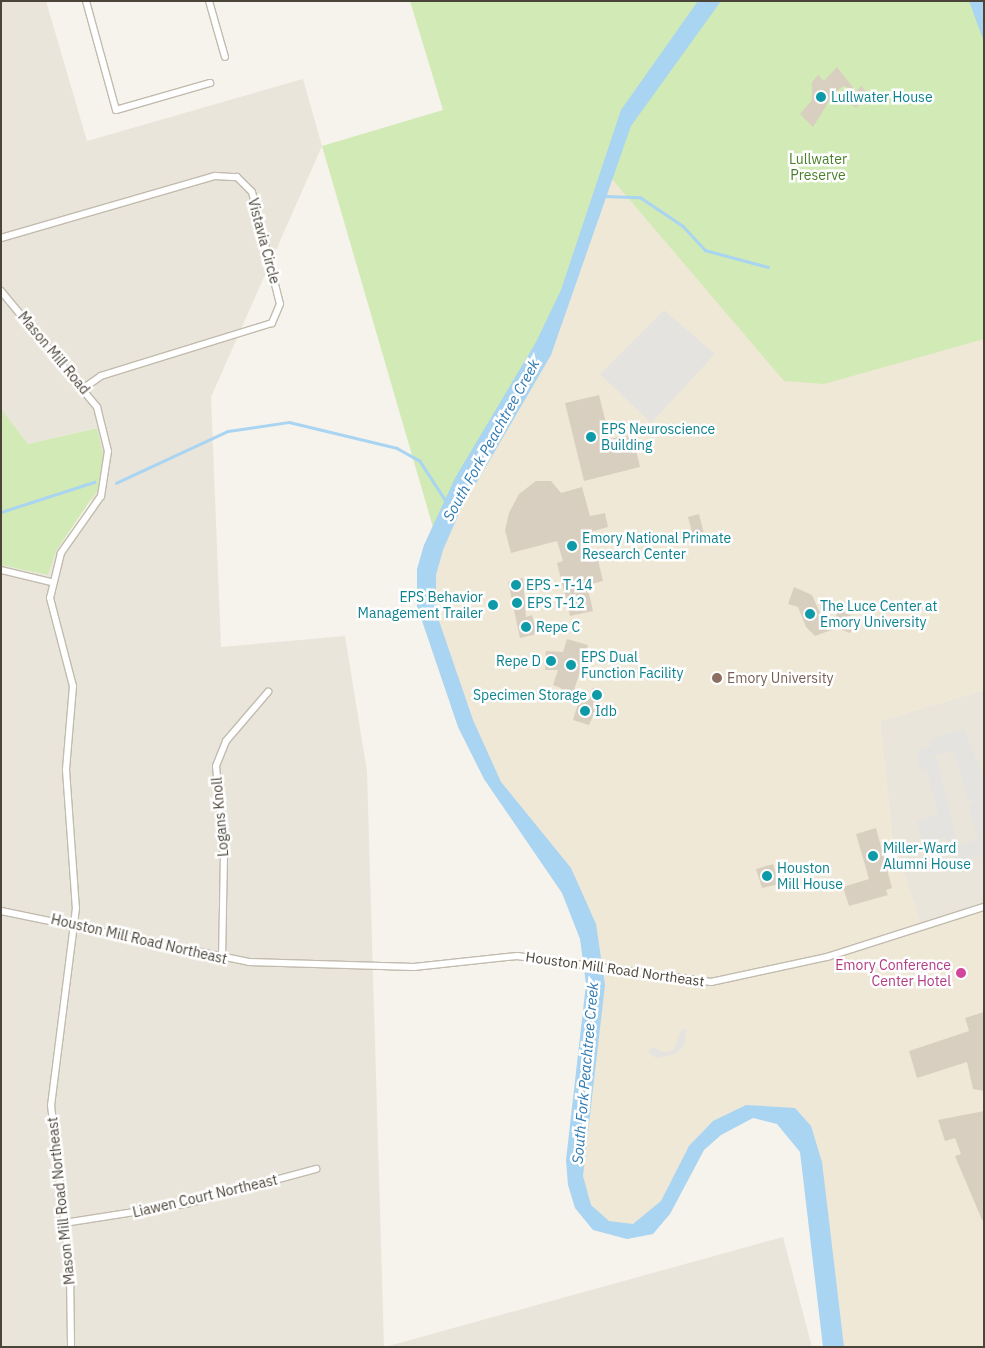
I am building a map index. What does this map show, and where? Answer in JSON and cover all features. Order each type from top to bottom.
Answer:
[{"type":"street","points":[[86,1],[116,110],[210,83]]},
{"type":"street","points":[[209,1],[225,58]]},
{"type":"street","name":"Vistavia Circle","points":[[1,238],[215,176],[237,178],[252,192],[280,304],[272,323],[101,376],[84,388]]},
{"type":"street","name":"Mason Mill Road","points":[[1,291],[84,388],[105,430],[106,482],[96,507],[61,553],[51,582]]},
{"type":"street","points":[[1,570],[51,582]]},
{"type":"street","name":"Mason Mill Road Northeast","points":[[51,582],[52,616],[73,686],[66,770],[75,924],[51,1105],[64,1223],[71,1347]]},
{"type":"street","name":"Logans Knoll","points":[[222,959],[224,856],[216,766],[226,742],[268,692]]},
{"type":"street","name":"Houston Mill Road Northeast","points":[[1,911],[75,924],[222,959],[414,967],[517,956],[567,961],[636,974],[711,982],[764,974],[984,907]]},
{"type":"street","name":"Liawen Court Northeast","points":[[64,1223],[186,1204],[316,1169]]},
{"type":"shaded area","points":[[1,1],[46,1],[87,141],[303,79],[322,146],[211,397],[221,647],[345,636],[367,771],[384,1347],[1,1347],[1,565],[48,575],[56,551],[91,505],[96,428],[28,444],[1,410]]},
{"type":"shaded area","name":"Emory University","points":[[984,1],[984,690],[880,721],[892,836],[921,927],[984,907],[984,1347],[834,1347],[806,1138],[766,1111],[720,1125],[658,1218],[613,1231],[581,1195],[592,1032],[582,911],[505,801],[445,665],[428,584],[606,172]]},
{"type":"shaded area","points":[[664,310],[715,354],[651,423],[600,374]]},
{"type":"shaded area","points":[[984,690],[984,907],[921,927],[892,836],[880,721]]},
{"type":"shaded area","points":[[964,729],[984,778],[984,855],[957,863],[945,837],[923,843],[917,821],[938,814],[926,769],[921,770],[917,759],[918,750],[932,746],[930,739]],"holes":[[[954,751],[967,798],[974,800],[969,806],[978,839],[958,846],[937,758],[932,756]]]},
{"type":"shaded area","points":[[687,1029],[684,1045],[676,1054],[656,1058],[648,1051],[653,1047],[666,1053],[674,1049],[681,1030]]},
{"type":"shaded area","points":[[783,1237],[812,1347],[385,1347],[475,1322]]},
{"type":"green space","name":"Lullwater Preserve","points":[[410,1],[984,1],[984,339],[824,384],[784,381],[606,172],[564,297],[437,541],[322,146],[443,110]]},
{"type":"green space","points":[[1,409],[28,444],[97,428],[104,460],[101,485],[56,551],[48,575],[1,565]]},
{"type":"water","name":"South Fork Peachtree Creek","points":[[698,1],[721,1],[631,126],[551,355],[460,511],[443,550],[436,575],[436,612],[473,720],[501,782],[571,868],[596,924],[605,985],[583,1176],[591,1205],[609,1221],[633,1224],[661,1201],[689,1146],[713,1121],[746,1105],[795,1108],[811,1126],[822,1162],[844,1347],[823,1347],[800,1152],[777,1124],[753,1118],[721,1135],[704,1150],[670,1214],[653,1234],[627,1239],[593,1230],[575,1208],[568,1185],[566,1160],[586,984],[580,939],[562,893],[484,779],[458,727],[417,606],[417,569],[424,545],[455,478],[536,342],[561,290],[621,110]]},
{"type":"water","points":[[969,1],[984,1],[984,42]]},
{"type":"building","name":"Lullwater House","points":[[837,67],[855,90],[843,86],[834,93],[813,127],[800,114],[812,100],[812,82],[818,75],[824,81]]},
{"type":"building","points":[[861,86],[867,92],[856,108],[848,102]]},
{"type":"building","name":"EPS Neuroscience Building","points":[[599,395],[610,439],[632,434],[640,467],[584,481],[565,403]]},
{"type":"building","name":"Emory National Primate Research Center","points":[[536,481],[551,481],[561,493],[582,487],[590,516],[605,513],[608,527],[583,534],[590,562],[598,560],[603,581],[587,585],[593,611],[570,616],[557,563],[563,561],[557,541],[511,553],[505,530],[509,513],[519,494]]},
{"type":"building","points":[[699,514],[704,534],[693,536],[688,517]]},
{"type":"building","points":[[523,578],[526,617],[532,615],[537,634],[520,638],[508,582]]},
{"type":"building","name":"The Luce Center at Emory University","points":[[794,587],[812,595],[824,622],[834,621],[839,609],[857,619],[850,633],[837,628],[815,636],[806,627],[798,607],[788,604]]},
{"type":"building","name":"EPS Dual Function Facility","points":[[567,639],[588,645],[571,700],[559,696],[561,688],[553,685],[558,670],[545,670],[546,651],[563,652]]},
{"type":"building","name":"Idb","points":[[593,688],[604,692],[589,725],[573,720],[580,697],[589,700]]},
{"type":"building","name":"Miller-Ward Alumni House","points":[[876,828],[892,888],[886,890],[888,895],[849,906],[843,887],[869,879],[856,834]]},
{"type":"building","name":"Houston Mill House","points":[[773,864],[779,884],[762,888],[756,869]]},
{"type":"building","name":"Emory Conference Center Hotel","points":[[984,1012],[984,1091],[973,1089],[967,1062],[917,1078],[909,1051],[969,1031],[965,1018]]},
{"type":"building","points":[[984,1111],[984,1220],[982,1220],[955,1156],[961,1154],[955,1138],[945,1141],[938,1120]]},
{"type":"waterway","points":[[603,196],[640,197],[683,226],[705,250],[768,267]]},
{"type":"waterway","name":"South Fork Peachtree Creek","points":[[116,483],[228,431],[289,422],[397,448],[420,461],[446,501]]},
{"type":"waterway","points":[[1,512],[94,482]]},
{"type":"place","name":"Lullwater House","points":[[821,97]]},
{"type":"place","name":"EPS Neuroscience Building","points":[[591,437]]},
{"type":"place","name":"Emory National Primate Research Center","points":[[572,546]]},
{"type":"place","name":"EPS - T-14","points":[[516,585]]},
{"type":"place","name":"EPS T-12","points":[[517,603]]},
{"type":"place","name":"EPS Behavior Management Trailer","points":[[493,605]]},
{"type":"place","name":"The Luce Center at Emory University","points":[[810,614]]},
{"type":"place","name":"Repe C","points":[[526,627]]},
{"type":"place","name":"Repe D","points":[[551,661]]},
{"type":"place","name":"EPS Dual Function Facility","points":[[571,665]]},
{"type":"place","name":"Emory University","points":[[717,678]]},
{"type":"place","name":"Specimen Storage","points":[[597,695]]},
{"type":"place","name":"Idb","points":[[585,711]]},
{"type":"place","name":"Miller-Ward Alumni House","points":[[873,856]]},
{"type":"place","name":"Houston Mill House","points":[[767,876]]},
{"type":"place","name":"Emory Conference Center Hotel","points":[[961,973]]}]
